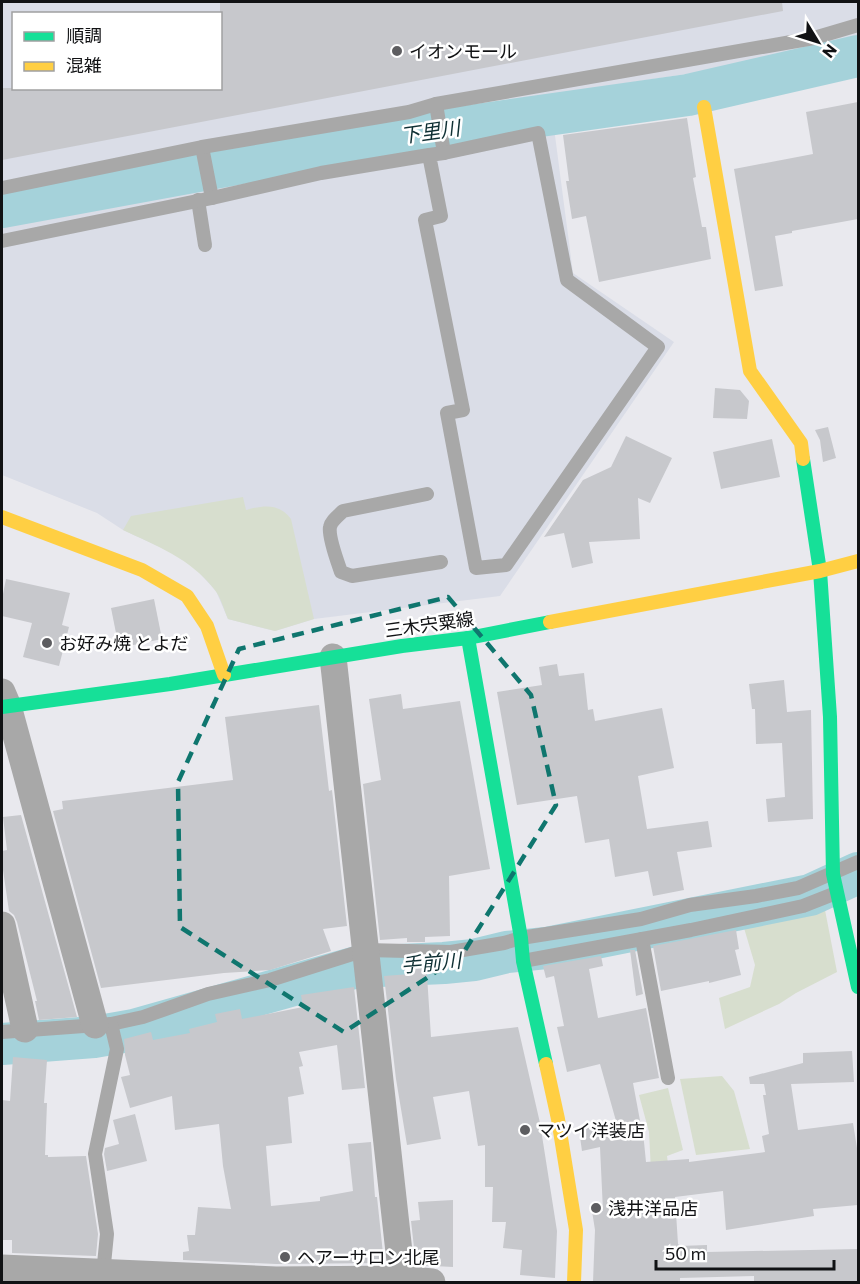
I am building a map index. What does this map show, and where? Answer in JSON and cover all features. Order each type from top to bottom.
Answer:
[{"type":"street","points":[[704,107],[750,371],[801,443],[820,571],[830,717],[833,874],[858,987]]},
{"type":"street","points":[[2,517],[142,570],[187,596],[207,627],[224,675]]},
{"type":"street","name":"三木宍粟線","points":[[4,702],[224,675],[468,638],[820,571],[858,561]]},
{"type":"street","points":[[468,638],[521,938],[523,961],[558,1119],[576,1230],[574,1282]]},
{"type":"street","points":[[333,657],[402,1279]]},
{"type":"street","points":[[4,702],[103,1024]]},
{"type":"street","points":[[2,925],[13,1031]]},
{"type":"street","points":[[2,1268],[103,1274],[142,1279],[402,1279],[432,1282]]},
{"type":"lane","points":[[2,188],[202,147],[409,112],[436,104],[814,38],[858,25]]},
{"type":"lane","points":[[436,104],[444,153]]},
{"type":"lane","points":[[2,241],[321,173],[429,155],[444,153],[538,133],[567,280],[658,347],[506,565],[476,568],[447,413],[463,410],[425,220],[441,216],[429,155]]},
{"type":"lane","points":[[202,147],[205,245]]},
{"type":"lane","points":[[427,494],[343,511],[330,528],[341,572],[352,576],[441,562]]},
{"type":"lane","points":[[13,1031],[103,1024],[143,1017],[208,994],[270,980],[366,962],[504,943],[521,938],[641,919],[690,905],[798,888],[858,862]]},
{"type":"lane","points":[[523,961],[803,906],[836,893]]},
{"type":"lane","points":[[642,939],[668,1078]]},
{"type":"lane","points":[[103,1024],[117,1049],[96,1154],[107,1234],[103,1274]]},
{"type":"highlighted area","points":[[448,597],[531,695],[556,805],[462,955],[344,1032],[180,927],[178,782],[239,649]]},
{"type":"shaded area","name":"イオンモール","points":[[2,2],[858,2],[858,36],[746,65],[541,96],[453,105],[462,139],[554,128],[573,273],[674,342],[500,596],[314,619],[275,631],[228,619],[216,591],[194,567],[173,553],[123,530],[97,513],[2,475]]},
{"type":"green space","points":[[243,497],[246,510],[259,507],[276,508],[291,519],[314,619],[275,631],[228,619],[216,592],[195,569],[173,554],[123,530],[131,516]]},
{"type":"green space","points":[[825,910],[837,972],[779,1004],[725,1029],[719,998],[750,987],[755,965],[744,928]]},
{"type":"green space","points":[[722,1076],[734,1091],[750,1149],[696,1155],[680,1079]]},
{"type":"green space","points":[[668,1088],[683,1150],[667,1156],[670,1179],[651,1171],[649,1132],[639,1095]]},
{"type":"building","name":"イオンモール","points":[[220,2],[782,2],[783,11],[2,160],[2,88],[12,88],[12,90],[222,90],[222,12],[220,12]]},
{"type":"building","points":[[858,102],[858,219],[775,236],[783,286],[755,291],[734,169],[813,154],[806,112]]},
{"type":"building","points":[[687,118],[696,177],[693,178],[702,227],[706,227],[711,259],[599,282],[586,216],[572,219],[566,181],[569,181],[563,135]]},
{"type":"building","points":[[715,388],[740,390],[749,401],[747,419],[713,418]]},
{"type":"building","points":[[828,427],[836,458],[823,462],[820,440],[815,430]]},
{"type":"building","points":[[626,436],[672,458],[650,503],[638,498],[640,539],[589,542],[593,563],[572,568],[564,533],[544,537],[583,480],[611,467]]},
{"type":"building","points":[[772,439],[780,477],[721,489],[713,452]]},
{"type":"building","points":[[6,579],[70,593],[62,625],[69,627],[59,666],[23,657],[32,623],[2,616],[2,599]]},
{"type":"building","points":[[154,599],[162,639],[119,648],[111,608]]},
{"type":"building","points":[[557,664],[559,676],[584,673],[588,710],[593,709],[595,721],[662,708],[674,768],[638,776],[647,829],[708,821],[712,847],[677,852],[684,890],[653,896],[648,871],[615,877],[609,839],[585,843],[577,796],[517,805],[497,692],[542,685],[539,667]]},
{"type":"building","points":[[784,680],[787,712],[811,710],[813,819],[768,822],[766,799],[785,797],[782,743],[756,744],[755,709],[752,709],[749,684]]},
{"type":"building","points":[[401,694],[403,709],[460,701],[490,869],[449,876],[450,936],[425,937],[425,942],[407,942],[407,938],[380,940],[363,784],[381,780],[369,699]]},
{"type":"building","points":[[319,705],[329,791],[332,790],[347,926],[323,929],[331,951],[270,970],[224,973],[101,988],[53,811],[63,809],[62,801],[233,780],[225,717]]},
{"type":"building","points":[[21,815],[77,1017],[39,1020],[35,1001],[37,1001],[17,922],[9,911],[2,863],[2,851],[7,850],[3,817]]},
{"type":"building","points":[[736,930],[739,949],[735,950],[741,975],[661,991],[653,946]]},
{"type":"building","points":[[630,950],[635,950],[643,994],[636,996]]},
{"type":"building","points":[[601,956],[603,966],[589,969],[598,1018],[646,1008],[659,1078],[633,1083],[646,1162],[689,1159],[689,1162],[765,1152],[762,1136],[769,1134],[763,1095],[766,1095],[764,1084],[750,1084],[749,1077],[803,1063],[803,1053],[852,1051],[854,1082],[791,1084],[798,1130],[853,1123],[857,1148],[858,1205],[813,1209],[814,1216],[726,1230],[723,1191],[675,1197],[680,1246],[707,1245],[707,1252],[858,1249],[858,1282],[754,1282],[754,1276],[680,1278],[680,1282],[593,1282],[595,1230],[592,1211],[603,1211],[600,1147],[582,1151],[579,1130],[616,1121],[600,1064],[567,1072],[557,1027],[564,1026],[554,976],[546,978],[543,966]]},
{"type":"building","points":[[408,960],[426,960],[431,1037],[518,1027],[540,1123],[557,1231],[555,1278],[520,1275],[522,1250],[503,1248],[506,1222],[492,1222],[493,1187],[485,1187],[485,1145],[478,1146],[469,1091],[433,1097],[441,1139],[407,1145],[396,1079],[384,976],[410,974]]},
{"type":"building","points":[[354,987],[365,1088],[342,1090],[337,1045],[299,1052],[303,1066],[299,1067],[304,1094],[288,1097],[292,1143],[266,1146],[271,1206],[320,1201],[320,1197],[353,1191],[348,1144],[371,1142],[375,1197],[377,1197],[384,1263],[276,1264],[183,1260],[183,1252],[189,1251],[187,1235],[195,1235],[198,1207],[231,1209],[223,1166],[219,1124],[175,1130],[172,1096],[130,1108],[121,1077],[130,1075],[124,1039],[151,1032],[153,1040],[190,1033],[189,1029],[217,1022],[215,1014],[240,1009],[242,1019],[303,1007],[301,995]]},
{"type":"building","points":[[13,1057],[47,1060],[44,1103],[47,1103],[45,1155],[48,1157],[86,1156],[98,1234],[96,1256],[12,1253],[12,1240],[2,1240],[2,1100],[10,1101]]},
{"type":"building","points":[[135,1114],[147,1161],[107,1171],[105,1148],[119,1144],[113,1120]]},
{"type":"building","points":[[453,1200],[453,1267],[416,1265],[411,1221],[420,1220],[418,1202]]},
{"type":"waterway","name":"下里川","points":[[2,207],[350,143],[688,95],[858,56]]},
{"type":"waterway","name":"手前川","points":[[2,1044],[94,1037],[134,1030],[357,967],[474,960],[507,952],[546,948],[810,895],[858,873]]},
{"type":"traffic: fast","points":[[803,459],[820,571],[830,717],[833,874],[858,987]]},
{"type":"traffic: fast","points":[[2,707],[170,684],[402,646],[468,638],[550,622]]},
{"type":"traffic: fast","points":[[468,638],[521,938],[523,961],[546,1064]]},
{"type":"traffic: slow","points":[[704,107],[750,371],[801,443],[803,459]]},
{"type":"traffic: slow","points":[[2,517],[142,570],[187,596],[207,626],[224,675]]},
{"type":"traffic: slow","points":[[550,622],[820,571],[858,561]]},
{"type":"traffic: slow","points":[[546,1064],[558,1119],[576,1230],[574,1282]]},
{"type":"place","name":"イオンモール","points":[[397,51]]},
{"type":"place","name":"お好み焼 とよだ","points":[[47,643]]},
{"type":"place","name":"マツイ洋装店","points":[[525,1130]]},
{"type":"place","name":"浅井洋品店","points":[[596,1208]]},
{"type":"place","name":"ヘアーサロン北尾","points":[[285,1257]]}]
